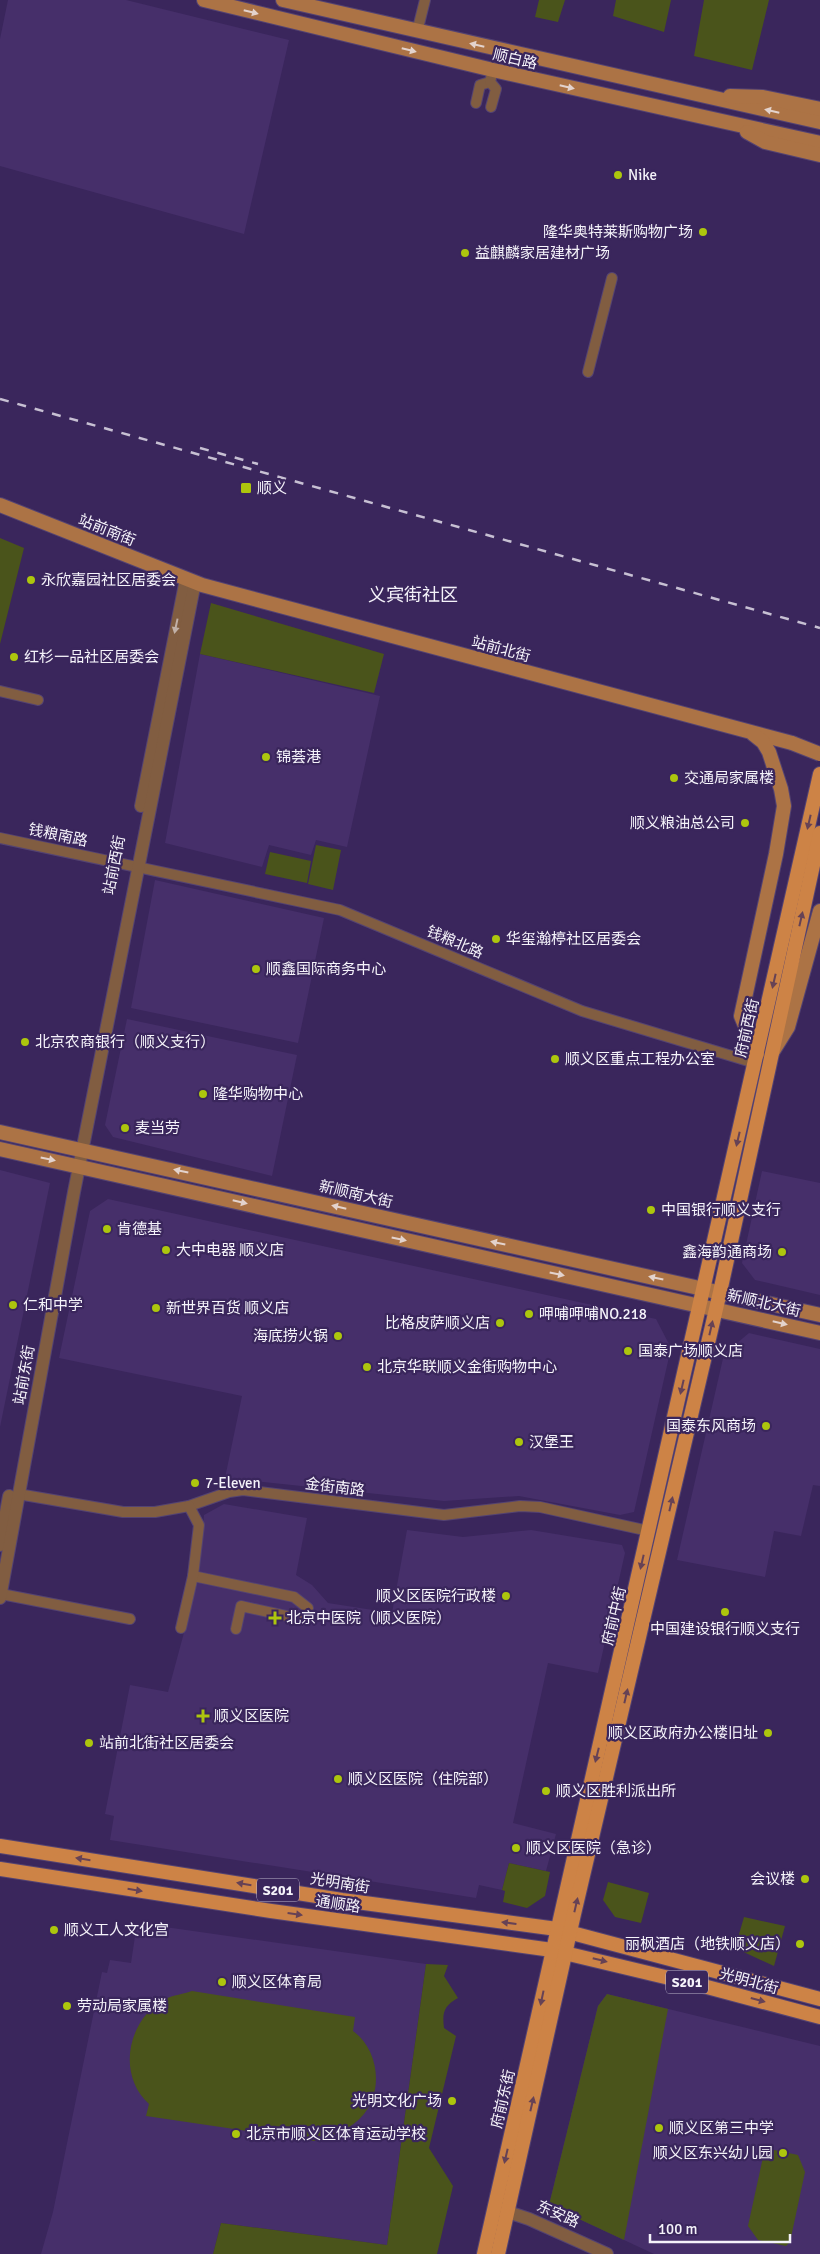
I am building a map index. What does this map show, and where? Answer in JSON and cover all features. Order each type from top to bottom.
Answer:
[{"type":"main road","name":"顺白路","points":[[204,0],[491,76],[820,143]]},
{"type":"main road","name":"顺白路","points":[[283,0],[417,32],[820,122]]},
{"type":"main road","points":[[703,96],[763,97],[820,109]]},
{"type":"main road","points":[[735,125],[758,139],[820,155]]},
{"type":"main road","name":"站前南街","points":[[0,505],[194,582]]},
{"type":"main road","name":"站前北街","points":[[194,582],[792,743],[820,754]]},
{"type":"main road","points":[[743,730],[763,742],[769,752],[781,789],[784,806],[776,854],[741,1016],[761,1058],[788,1027],[820,911]]},
{"type":"main road","name":"府前西街","points":[[720,1292],[761,1058],[820,774]]},
{"type":"main road","name":"府前西街","points":[[704,1288],[761,1058],[820,833]]},
{"type":"main road","name":"新顺南大街","points":[[0,1132],[78,1157],[700,1305]]},
{"type":"main road","name":"新顺南大街","points":[[0,1149],[78,1157],[704,1288]]},
{"type":"main road","name":"新顺北大街","points":[[704,1288],[820,1315]]},
{"type":"main road","name":"府前中街","points":[[552,1950],[704,1288]]},
{"type":"main road","name":"府前中街","points":[[566,1953],[720,1292]]},
{"type":"main road","name":"新顺北大街","points":[[700,1305],[820,1332]]},
{"type":"main road","name":"光明南街","points":[[0,1846],[342,1900],[557,1929]]},
{"type":"main road","name":"通顺路","points":[[0,1869],[271,1911],[552,1950]]},
{"type":"main road","name":"S201","points":[[557,1929],[820,1998]]},
{"type":"main road","name":"光明北街","points":[[552,1950],[688,1982],[820,2017]]},
{"type":"main road","name":"府前东街","points":[[498,2254],[501,2209],[552,1950]]},
{"type":"main road","name":"府前东街","points":[[484,2254],[501,2209],[566,1953]]},
{"type":"street","points":[[417,32],[425,0]]},
{"type":"street","points":[[476,103],[480,85],[491,76],[496,89],[492,107]]},
{"type":"street","points":[[588,372],[612,278]]},
{"type":"street","name":"站前西街","points":[[78,1157],[134,867],[194,582]]},
{"type":"street","points":[[0,691],[38,700]]},
{"type":"street","name":"钱粮南路","points":[[0,838],[134,867]]},
{"type":"street","name":"钱粮北路","points":[[134,867],[340,910],[582,1012],[761,1058]]},
{"type":"street","name":"站前东街","points":[[0,1598],[78,1157]]},
{"type":"street","name":"站前东街","points":[[0,1545],[78,1157]]},
{"type":"street","name":"金街南路","points":[[18,1494],[123,1512],[155,1512],[189,1506],[229,1492],[243,1490],[444,1515],[520,1506],[540,1507],[649,1531]]},
{"type":"street","points":[[181,1628],[193,1576],[199,1525],[189,1506]]},
{"type":"street","points":[[193,1576],[294,1597],[308,1608],[305,1620],[241,1606],[236,1628]]},
{"type":"street","points":[[1,1594],[130,1619]]},
{"type":"street","name":"东安路","points":[[501,2209],[529,2219],[607,2254]]},
{"type":"shaded area","points":[[8,0],[126,0],[289,40],[244,234],[0,166],[0,39]]},
{"type":"shaded area","name":"锦荟港","points":[[200,654],[380,696],[347,847],[316,840],[311,855],[269,845],[262,867],[165,843]]},
{"type":"shaded area","name":"顺鑫国际商务中心","points":[[155,880],[324,918],[298,1043],[131,1008]]},
{"type":"shaded area","name":"隆华购物中心","points":[[127,1019],[297,1055],[272,1176],[113,1137],[105,1125]]},
{"type":"shaded area","name":"仁和中学","points":[[0,1170],[50,1183],[0,1427]]},
{"type":"shaded area","points":[[762,1171],[820,1183],[820,1295],[755,1280],[742,1263]]},
{"type":"shaded area","points":[[108,1199],[656,1319],[671,1348],[634,1512],[620,1515],[519,1496],[444,1501],[225,1478],[242,1396],[59,1358],[90,1211]]},
{"type":"shaded area","name":"国泰东风商场","points":[[749,1333],[820,1349],[820,1486],[813,1485],[801,1536],[774,1531],[765,1577],[677,1560],[724,1354]]},
{"type":"shaded area","name":"顺义区医院","points":[[224,1504],[307,1518],[296,1575],[312,1585],[328,1603],[392,1613],[407,1530],[463,1537],[531,1530],[622,1545],[625,1553],[598,1673],[548,1663],[513,1823],[556,1834],[546,1871],[509,1863],[502,1890],[479,1885],[476,1898],[110,1840],[114,1816],[105,1814],[130,1685],[168,1692],[199,1577],[204,1515]]},
{"type":"shaded area","name":"北京市顺义区体育运动学校","points":[[137,1923],[426,1964],[387,2245],[221,2223],[213,2254],[41,2254],[53,2212],[102,1972],[107,1973],[110,1960],[131,1963]]},
{"type":"shaded area","name":"顺义区第三中学","points":[[607,1994],[820,2046],[820,2254],[654,2254],[549,2205],[598,2006]]},
{"type":"green space","points":[[539,0],[565,0],[558,22],[535,17]]},
{"type":"green space","points":[[616,0],[671,0],[664,32],[613,16]]},
{"type":"green space","points":[[704,0],[769,0],[752,70],[694,56]]},
{"type":"green space","points":[[0,538],[24,548],[0,644]]},
{"type":"green space","points":[[211,603],[384,654],[374,693],[200,654]]},
{"type":"green space","points":[[316,845],[341,850],[333,890],[308,884]]},
{"type":"green space","points":[[270,852],[311,861],[307,883],[265,874]]},
{"type":"green space","points":[[509,1863],[550,1872],[545,1896],[527,1908],[503,1902],[505,1891],[502,1890]]},
{"type":"green space","points":[[608,1882],[649,1893],[641,1923],[615,1917],[603,1900]]},
{"type":"green space","points":[[744,1917],[785,1926],[774,1966],[735,1948]]},
{"type":"green space","points":[[426,1964],[448,1965],[444,1976],[458,1998],[447,2007],[443,2018],[444,2028],[456,2036],[429,2148],[453,2186],[437,2254],[213,2254],[221,2223],[387,2245]]},
{"type":"green space","points":[[192,1991],[355,2017],[353,2031],[368,2048],[375,2070],[374,2093],[364,2114],[354,2124],[341,2132],[314,2141],[146,2116],[149,2104],[139,2092],[132,2078],[130,2063],[135,2033],[142,2020],[152,2008],[165,1999]]},
{"type":"green space","points":[[607,1994],[668,2009],[624,2240],[549,2205],[598,2006]]},
{"type":"green space","points":[[765,2148],[798,2155],[805,2172],[790,2242],[786,2246],[758,2240],[748,2226]]},
{"type":"railway","points":[[0,399],[820,628]]},
{"type":"railway","points":[[200,448],[258,464]]},
{"type":"place","name":"Nike","points":[[618,175]]},
{"type":"place","name":"隆华奥特莱斯购物广场","points":[[703,232]]},
{"type":"place","name":"益麒麟家居建材广场","points":[[465,253]]},
{"type":"place","name":"顺义","points":[[246,488]]},
{"type":"place","name":"永欣嘉园社区居委会","points":[[31,580]]},
{"type":"place","name":"红杉一品社区居委会","points":[[14,657]]},
{"type":"place","name":"锦荟港","points":[[266,757]]},
{"type":"place","name":"交通局家属楼","points":[[674,778]]},
{"type":"place","name":"顺义粮油总公司","points":[[745,823]]},
{"type":"place","name":"华玺瀚楟社区居委会","points":[[496,939]]},
{"type":"place","name":"顺鑫国际商务中心","points":[[256,969]]},
{"type":"place","name":"北京农商银行（顺义支行）","points":[[25,1042]]},
{"type":"place","name":"顺义区重点工程办公室","points":[[555,1059]]},
{"type":"place","name":"隆华购物中心","points":[[203,1094]]},
{"type":"place","name":"麦当劳","points":[[125,1128]]},
{"type":"place","name":"中国银行顺义支行","points":[[651,1210]]},
{"type":"place","name":"肯德基","points":[[107,1229]]},
{"type":"place","name":"大中电器 顺义店","points":[[166,1250]]},
{"type":"place","name":"鑫海韵通商场","points":[[782,1252]]},
{"type":"place","name":"仁和中学","points":[[13,1305]]},
{"type":"place","name":"新世界百货 顺义店","points":[[156,1308]]},
{"type":"place","name":"呷哺呷哺NO.218","points":[[529,1314]]},
{"type":"place","name":"比格皮萨顺义店","points":[[500,1323]]},
{"type":"place","name":"海底捞火锅","points":[[338,1336]]},
{"type":"place","name":"国泰广场顺义店","points":[[628,1351]]},
{"type":"place","name":"北京华联顺义金街购物中心","points":[[367,1367]]},
{"type":"place","name":"国泰东风商场","points":[[766,1426]]},
{"type":"place","name":"汉堡王","points":[[519,1442]]},
{"type":"place","name":"7-Eleven","points":[[195,1483]]},
{"type":"place","name":"顺义区医院行政楼","points":[[506,1596]]},
{"type":"place","name":"中国建设银行顺义支行","points":[[725,1612]]},
{"type":"place","name":"北京中医院（顺义医院）","points":[[275,1618]]},
{"type":"place","name":"顺义区医院","points":[[203,1716]]},
{"type":"place","name":"顺义区政府办公楼旧址","points":[[768,1733]]},
{"type":"place","name":"站前北街社区居委会","points":[[89,1743]]},
{"type":"place","name":"顺义区医院（住院部）","points":[[338,1779]]},
{"type":"place","name":"顺义区胜利派出所","points":[[546,1791]]},
{"type":"place","name":"顺义区医院（急诊）","points":[[516,1848]]},
{"type":"place","name":"会议楼","points":[[805,1879]]},
{"type":"place","name":"顺义工人文化宫","points":[[54,1930]]},
{"type":"place","name":"丽枫酒店（地铁顺义店）","points":[[800,1944]]},
{"type":"place","name":"顺义区体育局","points":[[222,1982]]},
{"type":"place","name":"劳动局家属楼","points":[[67,2006]]},
{"type":"place","name":"光明文化广场","points":[[452,2101]]},
{"type":"place","name":"顺义区第三中学","points":[[659,2128]]},
{"type":"place","name":"北京市顺义区体育运动学校","points":[[236,2134]]},
{"type":"place","name":"顺义区东兴幼儿园","points":[[783,2153]]},
{"type":"district","name":"义宾街社区","points":[[413,595]]}]
